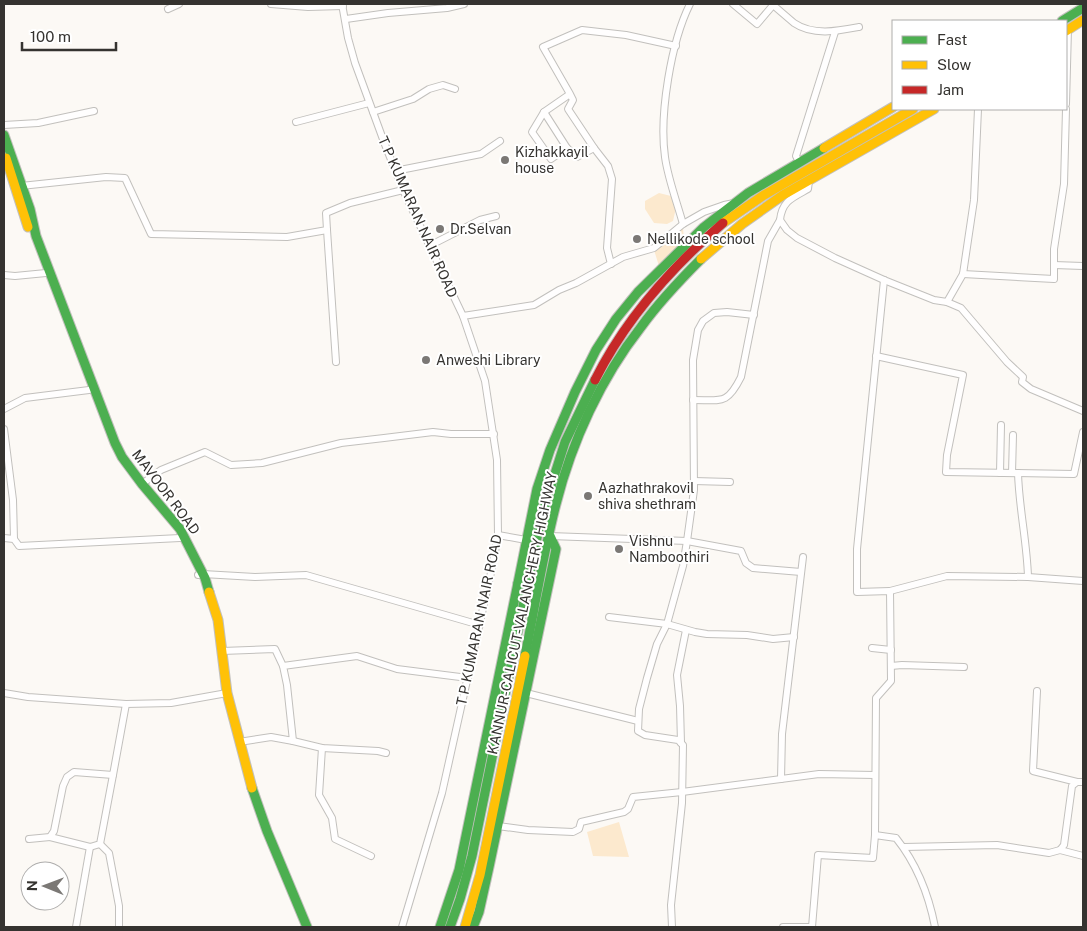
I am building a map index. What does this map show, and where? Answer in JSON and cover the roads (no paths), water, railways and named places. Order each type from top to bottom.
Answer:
[{"type":"main road","points":[[1064,20],[1083,8]]},
{"type":"main road","points":[[1067,30],[1083,20]]},
{"type":"main road","points":[[440,927],[459,870],[537,490],[550,450],[575,392],[596,350],[616,319],[638,292],[704,227],[748,193],[892,108]]},
{"type":"main road","name":"KANNUR-CALICUT-VALANCHERY HIGHWAY","points":[[450,927],[460,900],[472,856],[547,493],[570,427],[592,383],[612,348],[659,286],[725,222],[788,181],[911,110]]},
{"type":"main road","name":"KANNUR-CALICUT-VALANCHERY HIGHWAY","points":[[465,927],[480,875],[556,504],[564,474],[576,442],[612,367],[631,338],[662,300],[697,262],[740,226],[784,196],[932,110]]},
{"type":"main road","name":"MAVOOR ROAD","points":[[4,135],[36,236],[109,429],[122,457],[180,529],[218,620],[225,693],[250,782],[267,832],[307,927]]},
{"type":"main road","name":"MAVOOR ROAD","points":[[4,153],[23,211],[104,430],[118,459],[180,538],[200,574],[213,618],[225,693],[245,782],[262,832],[302,927]]},
{"type":"main road","points":[[473,927],[479,912],[498,826],[556,550],[550,536]]},
{"type":"main road","points":[[518,583],[530,573]]},
{"type":"street","points":[[168,9],[179,4]]},
{"type":"street","points":[[272,4],[308,8],[342,5]]},
{"type":"street","points":[[346,19],[447,8],[464,4]]},
{"type":"street","points":[[683,224],[665,158],[664,128],[666,88],[682,20],[690,4]]},
{"type":"street","points":[[732,4],[757,24],[773,4],[796,24],[811,30],[834,32],[859,27]]},
{"type":"street","name":"T P KUMARAN NAIR ROAD","points":[[342,5],[355,63],[395,170],[463,316],[485,381],[497,460],[498,535],[480,625],[442,793],[402,927]]},
{"type":"street","points":[[612,264],[607,248],[612,179],[608,166],[568,109],[573,100],[543,47],[582,30],[626,35],[676,46]]},
{"type":"street","points":[[799,162],[796,156],[834,32]]},
{"type":"street","points":[[373,112],[443,85],[455,90]]},
{"type":"street","points":[[567,148],[552,159],[532,132],[544,112],[570,94]]},
{"type":"street","points":[[296,122],[369,103]]},
{"type":"street","points":[[947,302],[963,274],[974,200],[978,110]]},
{"type":"street","points":[[963,274],[1054,279],[1054,249],[1064,184],[1066,110]]},
{"type":"street","points":[[4,125],[38,123],[94,111]]},
{"type":"street","points":[[544,112],[567,148],[577,157],[594,148]]},
{"type":"street","points":[[395,170],[481,154],[500,141]]},
{"type":"street","points":[[21,186],[106,177],[126,178],[151,234],[287,237],[327,230]]},
{"type":"street","points":[[693,400],[722,400],[733,394],[741,377],[768,241],[780,220],[781,212],[787,201],[808,189],[809,181]]},
{"type":"street","points":[[336,362],[326,213],[350,203],[403,190]]},
{"type":"street","points":[[463,316],[534,305],[624,257],[654,248],[683,224],[704,212],[735,203]]},
{"type":"street","points":[[429,246],[480,220],[496,216]]},
{"type":"street","points":[[780,220],[787,230],[805,242],[884,280],[934,300],[947,302],[961,308],[1007,362],[1021,373],[1023,377],[1022,382],[1031,389],[1083,411]]},
{"type":"street","points":[[1054,265],[1083,266]]},
{"type":"street","points":[[4,275],[15,276],[46,273]]},
{"type":"street","points":[[884,280],[857,549],[858,592],[890,591],[947,576],[1028,577],[1083,581]]},
{"type":"street","points":[[681,743],[678,740],[669,738],[644,735],[638,731],[638,721],[646,678],[657,644],[667,624],[683,566],[687,541],[694,481],[693,360],[698,330],[703,321],[714,313],[727,312],[754,315]]},
{"type":"street","points":[[876,356],[963,375],[947,455],[946,472],[1074,474],[1083,432]]},
{"type":"street","points":[[4,409],[25,398],[89,390]]},
{"type":"street","points":[[1000,425],[1000,473]]},
{"type":"street","points":[[4,429],[13,500],[14,539],[19,546],[180,538]]},
{"type":"street","points":[[142,484],[161,470],[204,452],[231,465],[262,463],[341,443],[433,432],[494,434]]},
{"type":"street","points":[[1013,435],[1015,473],[1024,523],[1028,577]]},
{"type":"street","points":[[694,481],[730,482]]},
{"type":"street","points":[[498,535],[526,540]]},
{"type":"street","points":[[550,536],[687,541],[741,551],[746,563],[753,568],[801,572]]},
{"type":"street","points":[[4,538],[14,539]]},
{"type":"street","points":[[780,779],[782,734],[802,557]]},
{"type":"street","points":[[200,574],[255,577],[306,575],[480,625]]},
{"type":"street","points":[[782,927],[813,927],[818,855],[873,858],[875,835],[876,698],[891,681],[890,591]]},
{"type":"street","points":[[609,616],[667,624],[707,634],[747,635],[773,639],[794,637]]},
{"type":"street","points":[[672,927],[671,905],[681,820],[683,753],[677,675],[686,630]]},
{"type":"street","points":[[872,648],[891,650]]},
{"type":"street","points":[[222,651],[275,649],[283,666],[287,685],[293,741]]},
{"type":"street","points":[[283,666],[357,656],[398,669],[468,678]]},
{"type":"street","points":[[891,666],[964,667]]},
{"type":"street","points":[[1037,691],[1033,771],[1080,782]]},
{"type":"street","points":[[4,693],[28,697],[126,704],[171,703],[225,693]]},
{"type":"street","points":[[530,694],[638,721]]},
{"type":"street","points":[[100,844],[126,704]]},
{"type":"street","points":[[239,742],[271,737],[322,748],[386,753]]},
{"type":"street","points":[[322,748],[319,795],[332,818],[336,839],[371,856]]},
{"type":"street","points":[[50,838],[54,831],[63,786],[67,777],[74,772],[113,775]]},
{"type":"street","points":[[498,826],[528,830],[573,832],[579,829],[582,822],[628,810],[633,797],[819,774],[841,776],[875,775]]},
{"type":"street","points":[[1060,850],[1064,845],[1072,786],[1080,782]]},
{"type":"street","points":[[875,835],[896,838],[904,847],[926,893],[935,927]]},
{"type":"street","points":[[29,839],[50,838],[90,847],[100,844]]},
{"type":"street","points":[[100,844],[109,853],[119,906],[119,927]]},
{"type":"street","points":[[904,847],[997,845],[1049,853],[1060,850],[1083,856]]},
{"type":"street","points":[[76,927],[90,847]]},
{"type":"place","name":"Kizhakkayil house","points":[[505,160]]},
{"type":"place","name":"Dr.Selvan","points":[[440,229]]},
{"type":"place","name":"Nellikode school","points":[[637,239]]},
{"type":"place","name":"Anweshi Library","points":[[426,360]]},
{"type":"place","name":"Aazhathrakovil shiva shethram","points":[[588,496]]},
{"type":"place","name":"Vishnu Namboothiri","points":[[619,549]]}]
